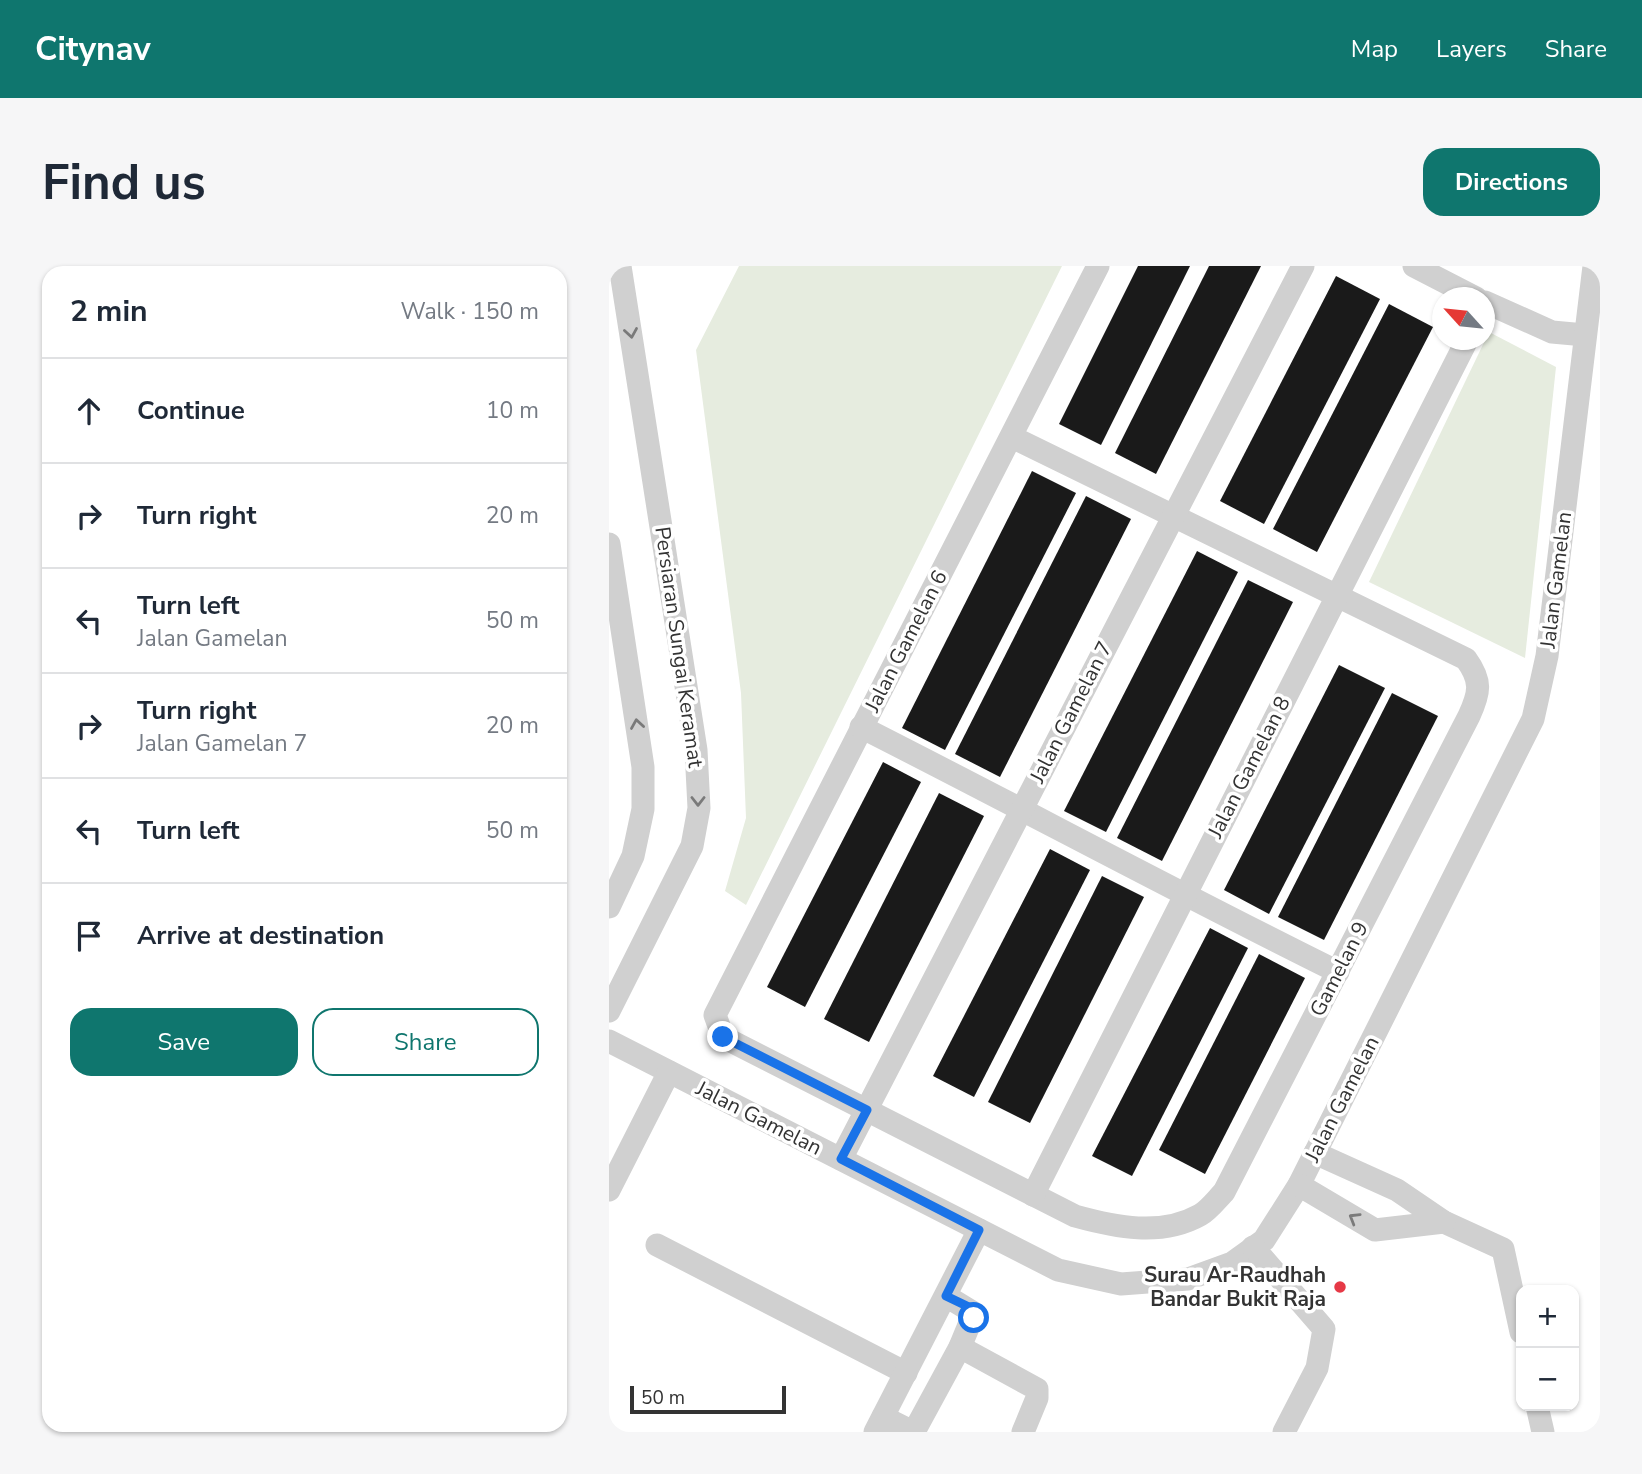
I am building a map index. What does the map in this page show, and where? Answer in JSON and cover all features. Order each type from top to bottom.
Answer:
[{"type":"street","name":"Persiaran Sungai Keramat","points":[[609,1011],[692,846],[698,808],[696,750],[620,266]]},
{"type":"street","name":"Jalan Gamelan 6","points":[[715,1015],[1098,266]]},
{"type":"street","name":"Jalan Gamelan 7","points":[[841,1159],[1303,266]]},
{"type":"street","points":[[1414,266],[1455,287]]},
{"type":"street","name":"Jalan Gamelan","points":[[609,1041],[1058,1270],[1121,1284],[1188,1279],[1232,1263],[1264,1240],[1299,1185],[1533,719],[1547,656],[1594,266]]},
{"type":"street","points":[[1495,307],[1552,332],[1585,335]]},
{"type":"street","name":"Jalan Gamelan 8","points":[[1033,1195],[1462,350]]},
{"type":"street","points":[[1012,437],[1336,597]]},
{"type":"street","points":[[609,544],[643,767],[643,809],[633,856],[609,907]]},
{"type":"street","name":"Gamelan 9","points":[[715,1015],[723,1037],[1076,1216],[1118,1227],[1159,1228],[1200,1215],[1224,1192],[1479,694],[1478,676],[1466,659],[1336,597]]},
{"type":"street","points":[[862,727],[1022,808],[1183,895],[1338,972]]},
{"type":"street","points":[[609,1190],[669,1072]]},
{"type":"street","points":[[1315,1153],[1397,1190],[1444,1222],[1503,1249],[1516,1309]]},
{"type":"street","points":[[1299,1185],[1375,1230],[1444,1222]]},
{"type":"street","points":[[946,1296],[974,1313],[960,1347],[916,1428],[909,1431],[879,1424],[979,1230]]},
{"type":"street","points":[[657,1245],[906,1373]]},
{"type":"street","points":[[1254,1247],[1324,1329],[1317,1368],[1284,1432]]},
{"type":"street","points":[[960,1347],[1037,1389],[1037,1398],[1023,1432]]},
{"type":"street","points":[[1538,1411],[1543,1432]]},
{"type":"shaded area","points":[[739,266],[1062,266],[746,905],[725,891],[746,818],[741,693],[696,350]]},
{"type":"shaded area","points":[[1495,335],[1556,367],[1525,658],[1369,582],[1480,350],[1495,350]]},
{"type":"building","points":[[1138,266],[1190,266],[1101,445],[1059,424]]},
{"type":"building","points":[[1209,266],[1261,266],[1156,474],[1115,453]]},
{"type":"building","points":[[1336,276],[1380,299],[1264,524],[1220,501]]},
{"type":"building","points":[[1389,304],[1432,326],[1317,552],[1273,529]]},
{"type":"building","points":[[1032,471],[1076,493],[945,750],[902,728]]},
{"type":"building","points":[[1086,496],[1131,519],[1000,777],[955,754]]},
{"type":"building","points":[[1197,551],[1238,572],[1106,832],[1064,811]]},
{"type":"building","points":[[1248,580],[1293,602],[1162,861],[1117,838]]},
{"type":"building","points":[[1339,665],[1385,688],[1269,914],[1224,890]]},
{"type":"building","points":[[1392,693],[1438,716],[1324,940],[1278,917]]},
{"type":"building","points":[[883,762],[921,782],[805,1007],[767,987]]},
{"type":"building","points":[[939,793],[984,816],[869,1042],[824,1019]]},
{"type":"building","points":[[1050,849],[1090,870],[974,1097],[933,1076]]},
{"type":"building","points":[[1102,876],[1144,897],[1030,1123],[988,1102]]},
{"type":"building","points":[[1210,928],[1248,948],[1132,1176],[1092,1156]]},
{"type":"building","points":[[1259,954],[1305,978],[1205,1174],[1159,1150]]},
{"type":"place","name":"Surau Ar-Raudhah Bandar Bukit Raja","points":[[1340,1287]]},
{"type":"route","points":[[723,1037],[867,1110],[841,1159],[979,1230],[946,1296],[971,1308],[974,1318]]}]
